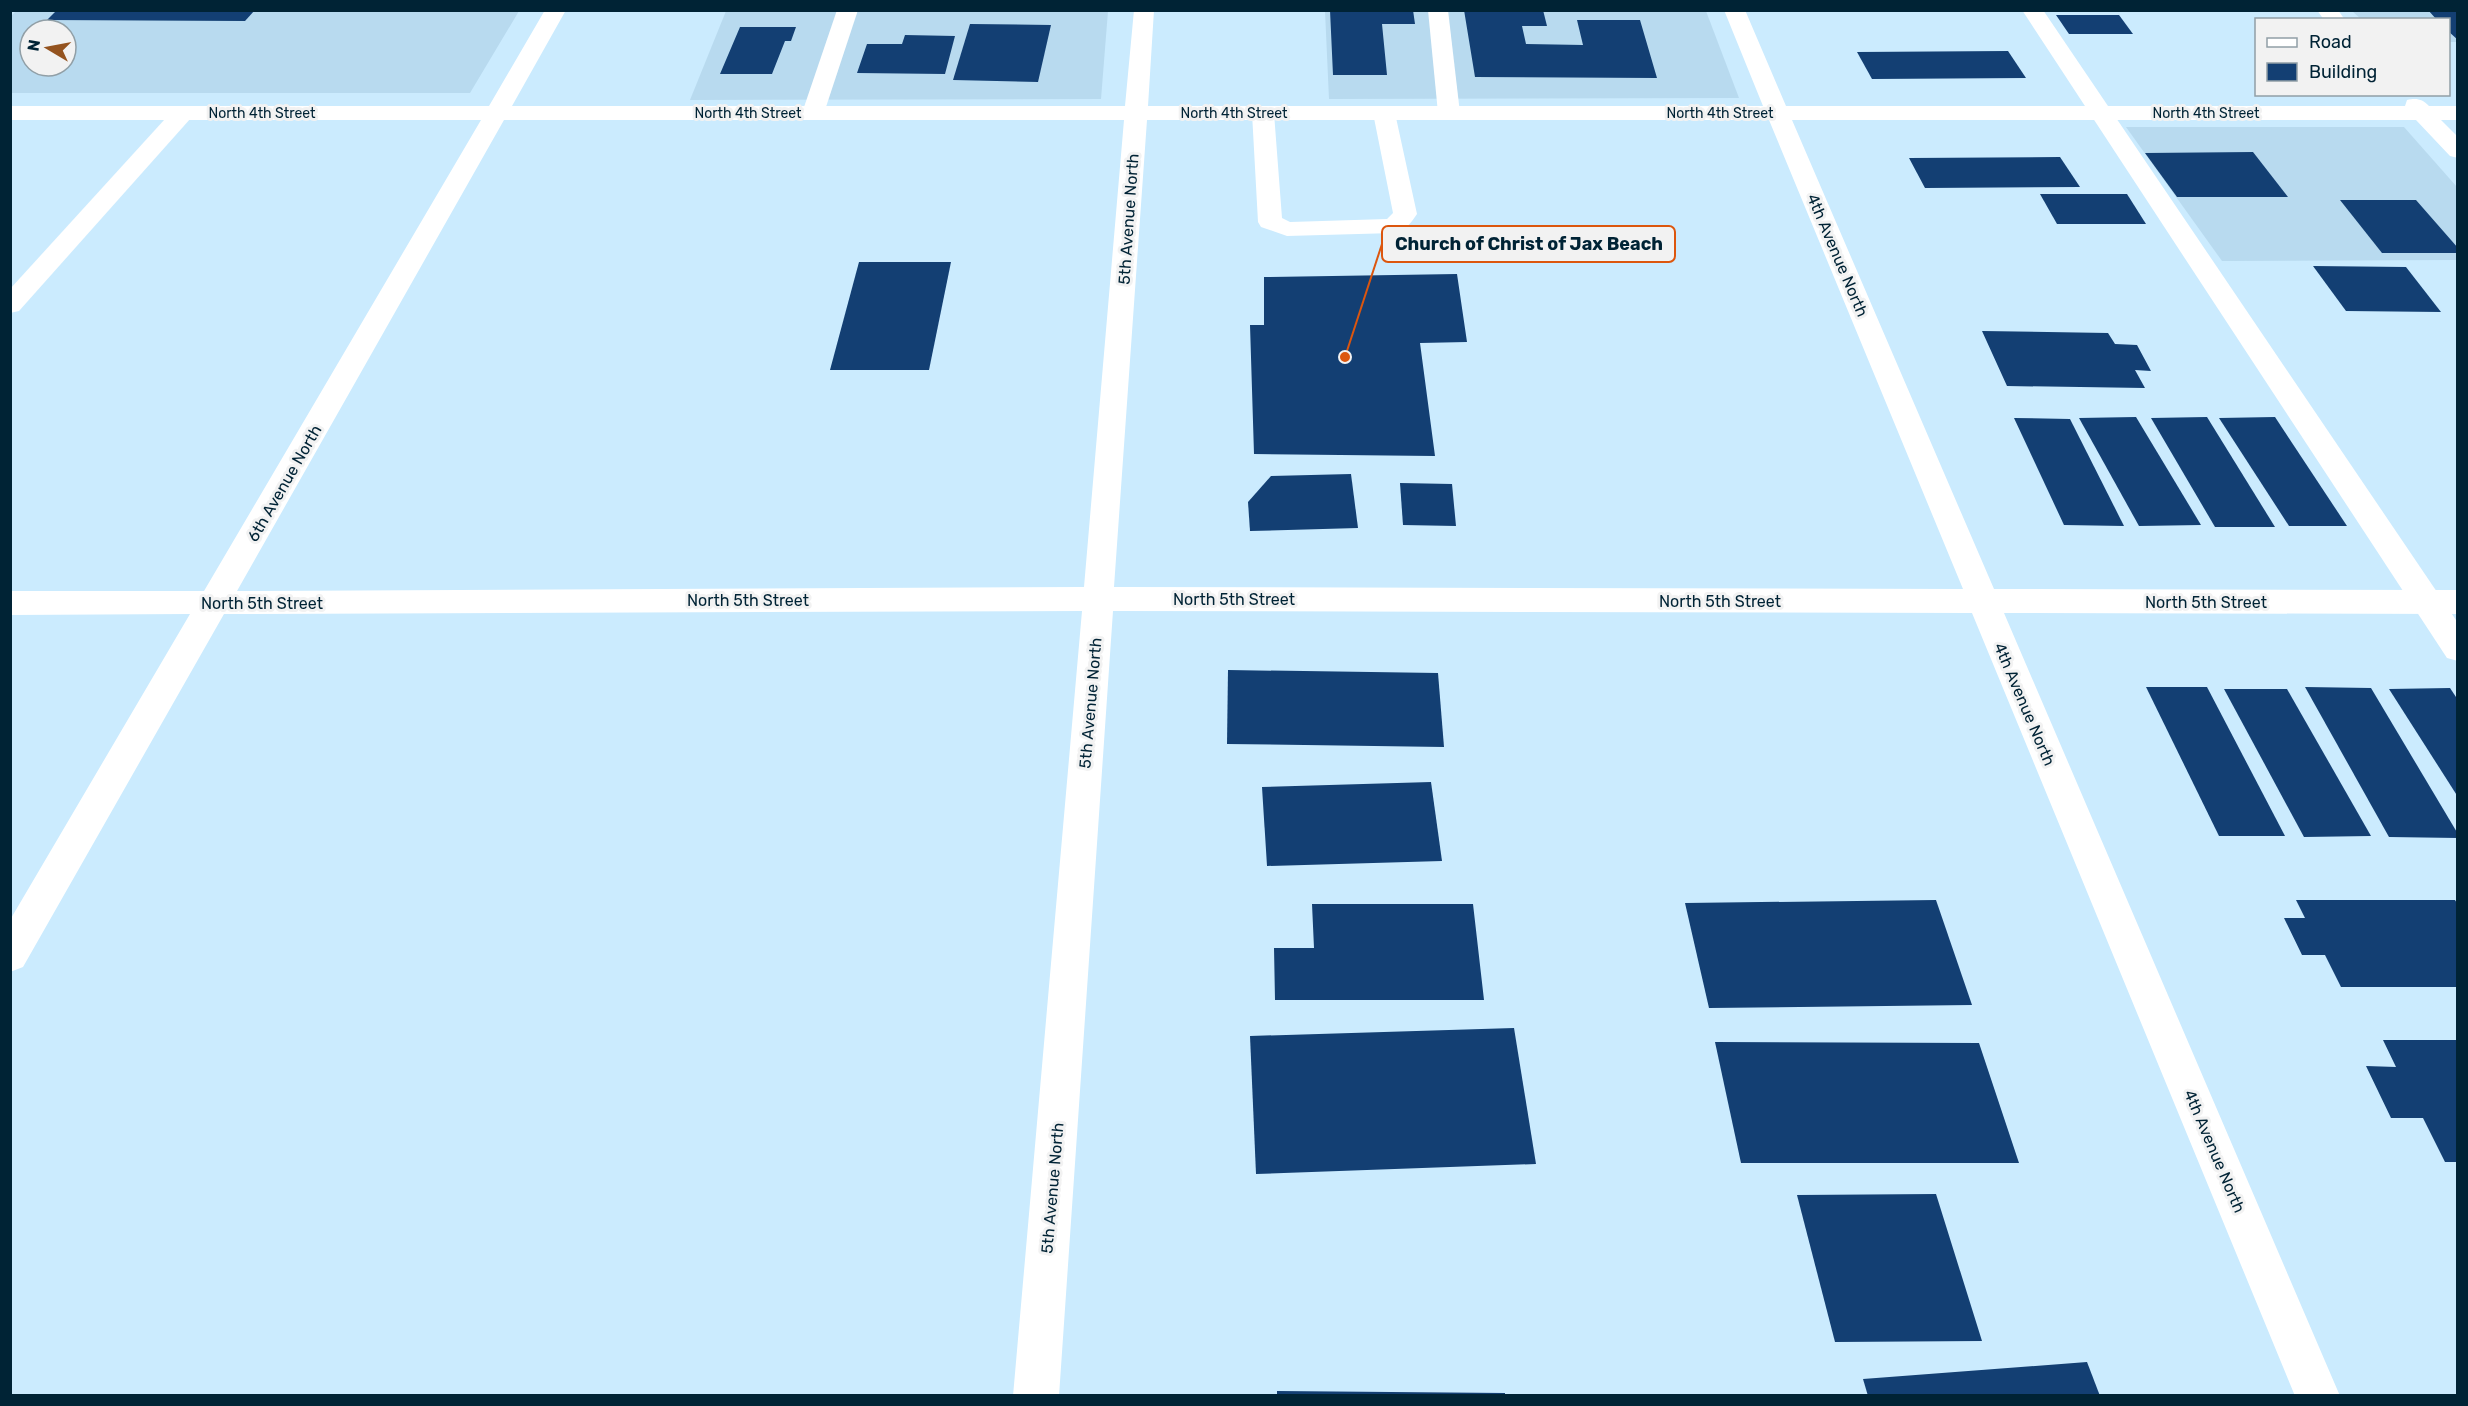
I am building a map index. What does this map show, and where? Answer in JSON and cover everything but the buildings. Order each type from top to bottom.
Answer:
[{"type":"street","name":"6th Avenue North","points":[[10,955],[556,10]]},
{"type":"street","points":[[813,113],[848,10]]},
{"type":"street","name":"5th Avenue North","points":[[1036,1395],[1143,10]]},
{"type":"street","points":[[1438,10],[1449,113]]},
{"type":"street","name":"4th Avenue North","points":[[1734,10],[2318,1395]]},
{"type":"street","points":[[2032,10],[2457,649]]},
{"type":"street","points":[[2407,96],[2457,151]]},
{"type":"street","points":[[10,305],[183,113]]},
{"type":"street","points":[[1263,113],[1270,222],[1287,229],[1394,226],[1405,214],[1384,113]]},
{"type":"street","name":"North 4th Street","points":[[10,114],[2457,113]]},
{"type":"street","name":"North 5th Street","points":[[10,603],[1099,599],[2457,602]]},
{"type":"shaded area","points":[[16,11],[519,11],[470,93],[11,93],[11,16]]},
{"type":"shaded area","points":[[726,11],[1108,11],[1101,99],[690,100]]},
{"type":"shaded area","points":[[1325,11],[1706,11],[1739,98],[1329,99]]},
{"type":"shaded area","points":[[2352,11],[2457,11],[2457,42],[2450,42],[2450,18],[2360,18]]},
{"type":"shaded area","points":[[2126,127],[2404,127],[2457,187],[2457,260],[2222,261]]},
{"type":"place","name":"Church of Christ of Jax Beach","points":[[1345,357]]}]
